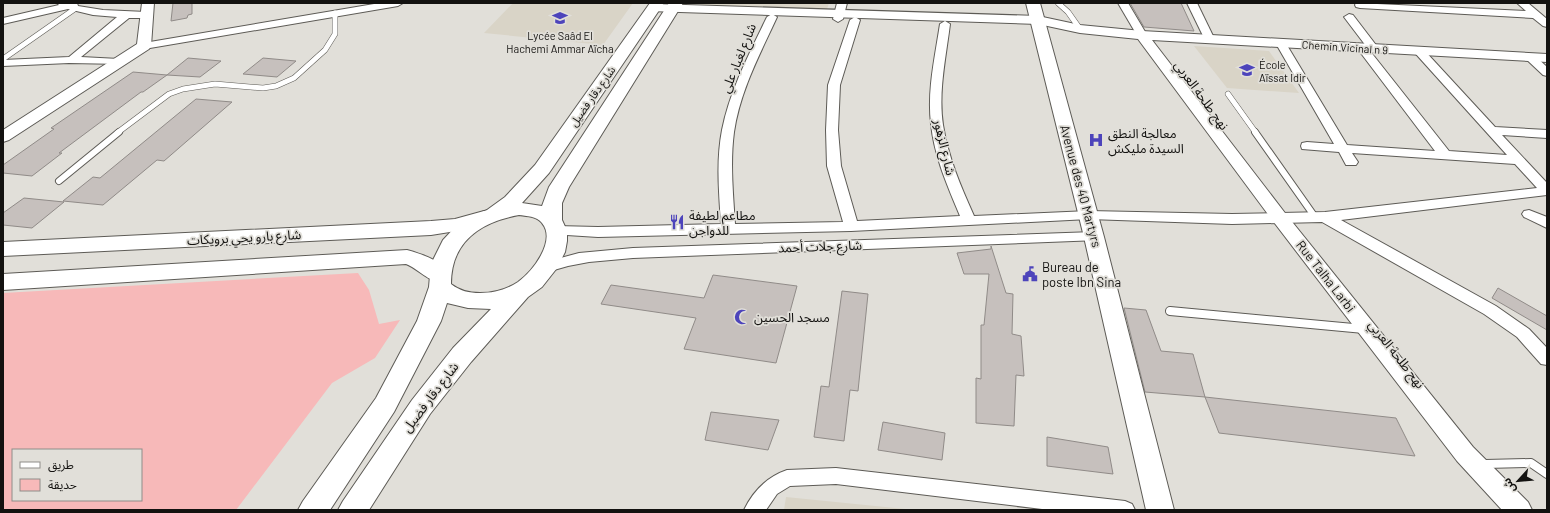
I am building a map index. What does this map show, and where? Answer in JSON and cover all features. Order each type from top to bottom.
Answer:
[{"type":"main road","name":"شارع دقار فضيل","points":[[554,226],[552,203],[559,187],[663,8]]},
{"type":"main road","name":"شارع دقار فضيل","points":[[489,215],[512,201],[542,169],[663,8]]},
{"type":"main road","name":"Avenue des 40 Martyrs","points":[[1037,17],[1089,215],[1160,510]]},
{"type":"main road","points":[[3,282],[407,257],[431,266],[440,281],[451,296],[465,300],[483,301],[500,299],[518,293],[547,267],[555,250],[554,226],[534,210],[519,209],[489,215],[464,230],[453,243],[444,257],[440,281],[429,321],[385,405],[313,510]]},
{"type":"main road","name":"شارع بارو يحي برويكات","points":[[3,249],[432,228],[456,224],[489,215]]},
{"type":"main road","name":"شارع دقار فضيل","points":[[353,510],[421,406],[462,356],[518,293]]},
{"type":"street","points":[[3,137],[144,46],[335,8],[398,3]]},
{"type":"street","name":"نهج طلحة العربي","points":[[1123,3],[1150,36],[1285,217],[1372,329],[1471,451],[1530,510]]},
{"type":"street","points":[[1192,3],[1209,38]]},
{"type":"street","points":[[1522,3],[1547,24]]},
{"type":"street","points":[[1360,4],[1537,15]]},
{"type":"street","points":[[3,20],[73,5],[96,13],[127,14],[147,9],[144,46]]},
{"type":"street","points":[[663,8],[1037,17]]},
{"type":"street","points":[[663,8],[772,17],[840,12],[856,20],[945,24],[1037,17]]},
{"type":"street","points":[[74,57],[127,14]]},
{"type":"street","name":"شارع لغبار علي","points":[[728,229],[725,172],[728,131],[740,89],[772,17]]},
{"type":"street","name":"Chemin Vicinal n 9","points":[[1037,17],[1060,26],[1150,36],[1209,38],[1547,58]]},
{"type":"street","points":[[1349,17],[1368,48],[1446,156]]},
{"type":"street","points":[[851,226],[834,166],[832,130],[834,85],[856,20]]},
{"type":"street","name":"شارع الزهور","points":[[945,24],[937,87],[937,124],[945,159],[969,220]]},
{"type":"street","points":[[1280,42],[1351,162]]},
{"type":"street","points":[[1419,51],[1547,191]]},
{"type":"street","points":[[1530,57],[1547,73]]},
{"type":"street","points":[[3,63],[69,60],[119,62]]},
{"type":"street","points":[[1491,130],[1547,134]]},
{"type":"street","points":[[1307,146],[1519,160]]},
{"type":"street","name":"شارع جلات أحمد","points":[[554,226],[598,232],[851,226],[1089,215],[1232,219],[1320,217],[1547,191]]},
{"type":"street","points":[[1529,214],[1547,223]]},
{"type":"street","points":[[1320,217],[1490,310],[1522,333],[1547,358]]},
{"type":"street","name":"شارع جلات أحمد","points":[[547,267],[565,260],[633,253],[1094,237]]},
{"type":"street","points":[[1372,329],[1465,454],[1518,510]]},
{"type":"street","points":[[754,510],[770,488],[787,478],[836,476],[1125,510]]},
{"type":"lane","points":[[1058,3],[1068,12],[1080,29]]},
{"type":"lane","points":[[3,58],[73,5]]},
{"type":"lane","points":[[59,181],[136,118],[169,94],[183,88],[215,84],[263,88],[276,86],[294,78],[325,50],[335,34],[335,8]]},
{"type":"lane","points":[[1228,94],[1320,217]]},
{"type":"lane","points":[[1170,311],[1372,329]]},
{"type":"lane","points":[[1484,464],[1531,463],[1547,474]]},
{"type":"shaded area","name":"Lycée Saâd El Hachemi Ammar Aïcha","points":[[513,3],[633,3],[603,45],[484,33]]},
{"type":"shaded area","points":[[701,3],[829,3],[827,9],[700,6]]},
{"type":"shaded area","name":"École Aïssat Idir","points":[[1194,46],[1269,51],[1299,93],[1227,88]]},
{"type":"shaded area","points":[[786,497],[915,510],[784,510]]},
{"type":"green space","points":[[358,273],[369,290],[379,324],[400,320],[375,358],[332,383],[236,510],[3,510],[3,293]]},
{"type":"building","points":[[173,3],[192,3],[192,14],[188,15],[187,18],[171,21]]},
{"type":"building","points":[[1130,3],[1181,3],[1194,31],[1144,27]]},
{"type":"building","points":[[188,58],[221,61],[200,77],[167,75]]},
{"type":"building","points":[[263,58],[296,61],[277,77],[243,74]]},
{"type":"building","points":[[133,72],[167,75],[141,92],[59,153],[62,153],[32,176],[3,173],[3,165],[54,129],[51,128]]},
{"type":"building","points":[[196,99],[232,102],[164,161],[157,160],[103,205],[63,201],[93,177],[100,178]]},
{"type":"building","points":[[24,198],[64,202],[32,228],[3,225],[3,213]]},
{"type":"building","points":[[991,246],[1006,293],[1013,294],[1012,334],[1021,336],[1024,376],[1016,375],[1014,426],[976,423],[976,378],[981,379],[981,325],[984,325],[989,274],[964,274],[957,253],[991,249]]},
{"type":"building","name":"مسجد الحسين","points":[[713,275],[797,286],[776,363],[684,349],[696,318],[601,304],[611,285],[704,298]]},
{"type":"building","points":[[1498,288],[1547,316],[1547,330],[1492,298]]},
{"type":"building","points":[[842,291],[868,294],[858,391],[850,390],[844,441],[814,437],[821,386],[829,387]]},
{"type":"building","points":[[1124,308],[1146,310],[1161,351],[1193,354],[1205,397],[1145,392]]},
{"type":"building","points":[[1205,397],[1396,418],[1415,456],[1219,433]]},
{"type":"building","points":[[711,412],[779,420],[768,450],[705,440]]},
{"type":"building","points":[[883,422],[945,433],[942,460],[878,450]]},
{"type":"building","points":[[1047,437],[1108,447],[1113,474],[1047,466]]},
{"type":"place","name":"Lycée Saâd El Hachemi Ammar Aïcha","points":[[560,18]]},
{"type":"place","name":"École Aïssat Idir","points":[[1247,70]]},
{"type":"place","name":"معالجة النطق السيدة مليكش","points":[[1096,140]]},
{"type":"place","name":"مطاعم لطيفة للدواجن","points":[[677,222]]},
{"type":"place","name":"Bureau de poste Ibn Sina","points":[[1030,274]]},
{"type":"place","name":"مسجد الحسين","points":[[742,317]]}]
